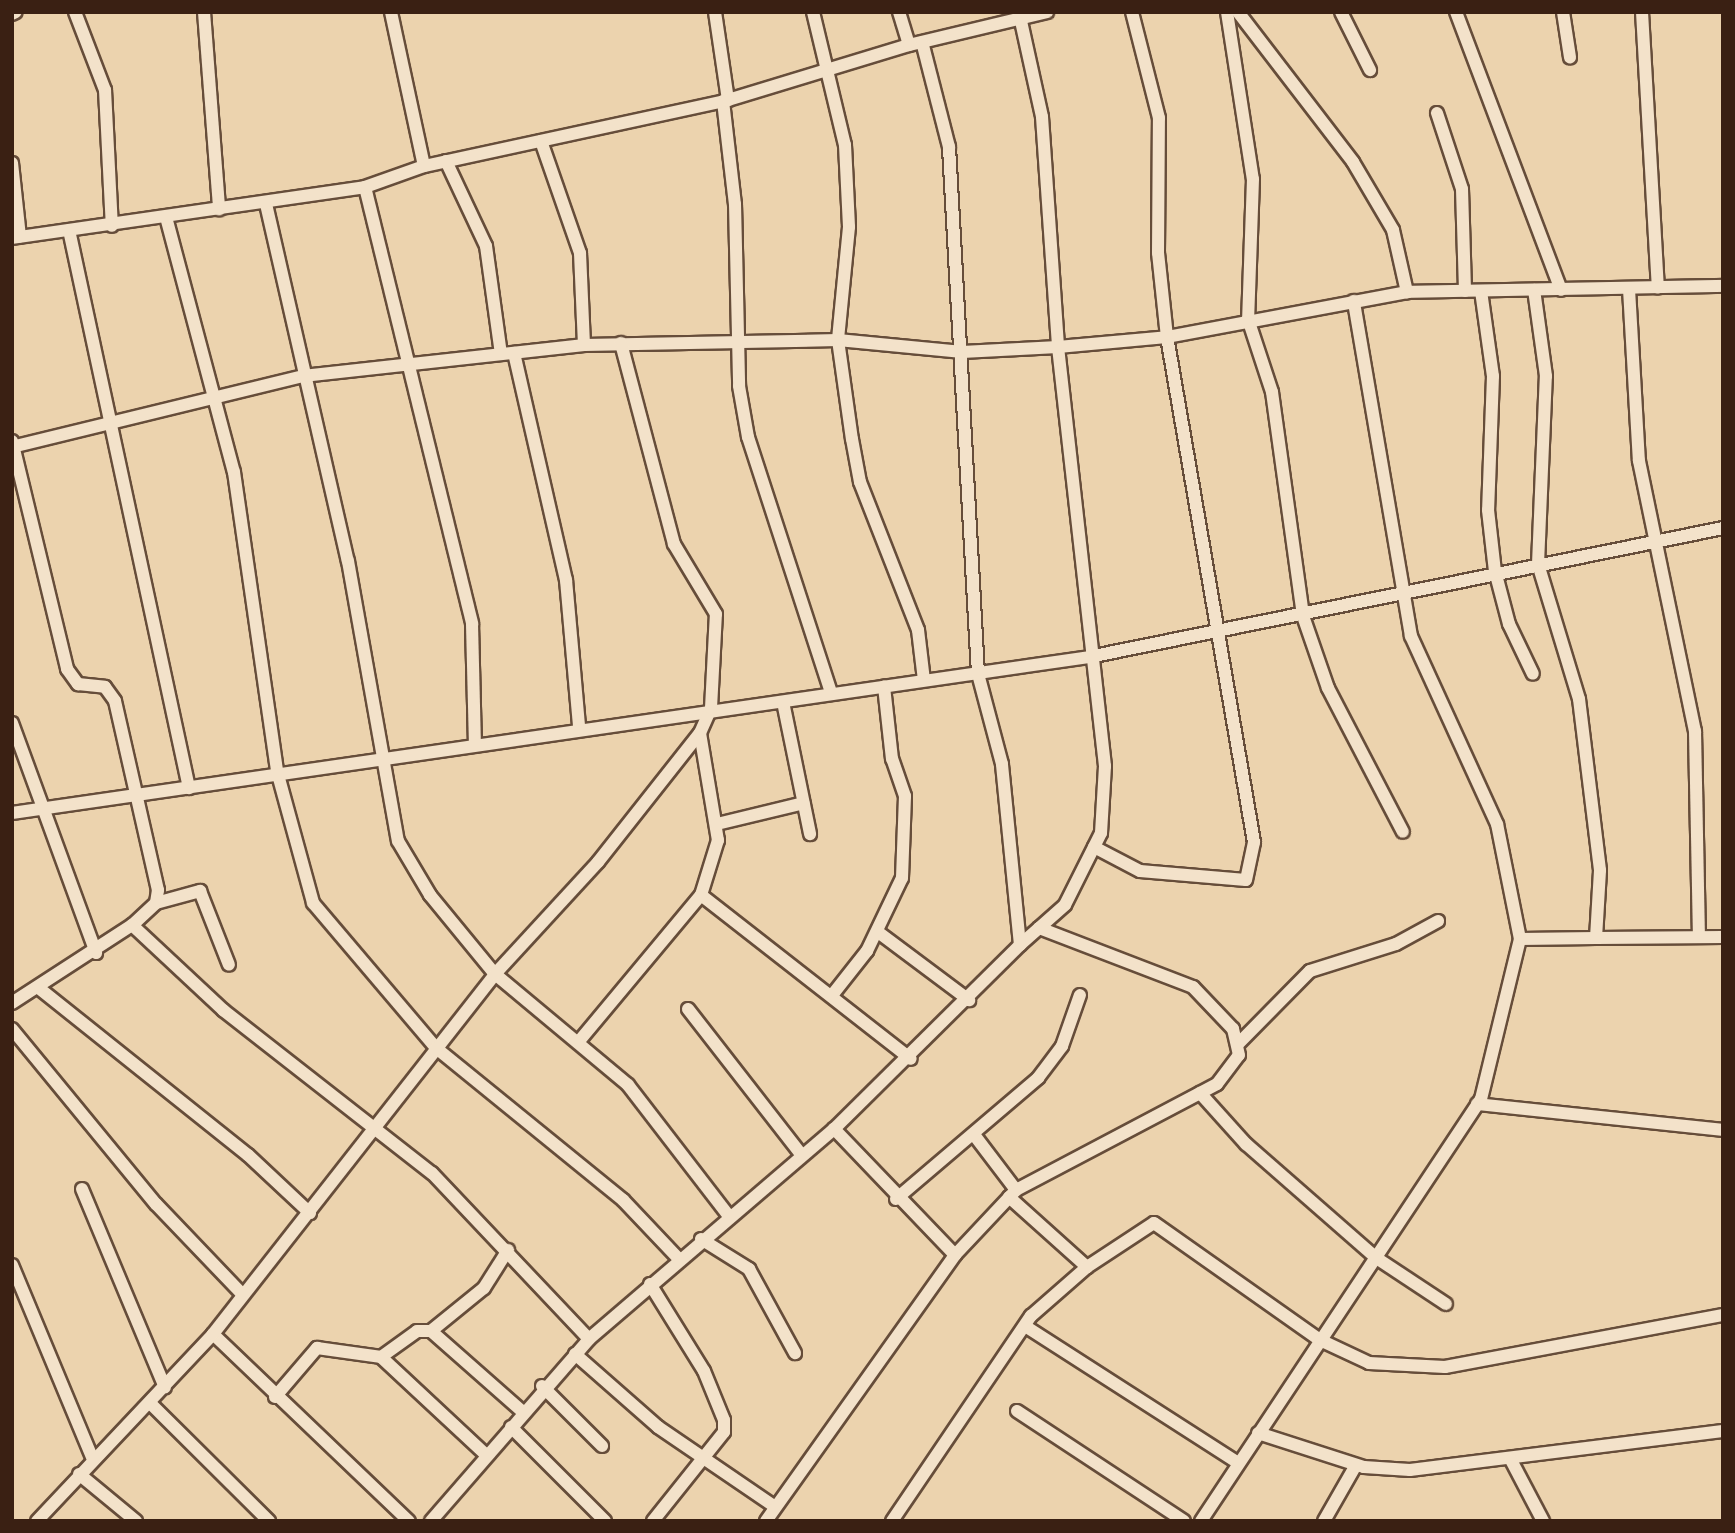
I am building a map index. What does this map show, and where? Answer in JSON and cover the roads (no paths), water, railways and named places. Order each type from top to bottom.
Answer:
[{"type":"street","points":[[75,12],[105,90],[112,226]]},
{"type":"street","points":[[204,12],[219,209]]},
{"type":"street","points":[[391,12],[424,166]]},
{"type":"street","points":[[715,12],[734,204],[735,344],[748,437],[831,692]]},
{"type":"street","points":[[813,12],[824,73],[845,145],[849,226],[838,340],[860,482],[906,592],[924,680]]},
{"type":"street","points":[[899,12],[909,45]]},
{"type":"street","points":[[12,163],[16,238],[266,204],[365,187],[424,166],[725,101],[922,41],[1020,16],[1047,12]]},
{"type":"street","points":[[1094,847],[1140,871],[1246,880],[1254,842],[1167,337],[1158,253],[1159,118],[1132,12]]},
{"type":"street","points":[[1227,12],[1253,179],[1248,319],[1272,392],[1303,616],[1328,688],[1403,832]]},
{"type":"street","points":[[1238,12],[1353,162],[1393,230],[1407,292]]},
{"type":"street","points":[[1342,12],[1370,70]]},
{"type":"street","points":[[1456,12],[1561,289]]},
{"type":"street","points":[[1563,12],[1570,57]]},
{"type":"street","points":[[1642,12],[1658,288]]},
{"type":"street","points":[[435,1520],[486,1455],[524,1413],[542,1386],[589,1339],[678,1258],[834,1129],[911,1059],[1020,946],[1065,905],[1094,847],[1105,765],[1088,657],[1058,347],[1042,117],[1020,16]]},
{"type":"street","points":[[922,41],[949,147],[978,674],[1002,764],[1020,946]]},
{"type":"street","points":[[1437,113],[1462,189],[1465,291]]},
{"type":"street","points":[[541,141],[580,253],[584,345]]},
{"type":"street","points":[[446,161],[486,246],[508,354],[566,580],[579,727]]},
{"type":"street","points":[[365,187],[472,624],[475,743]]},
{"type":"street","points":[[266,204],[303,376],[348,561],[378,757],[398,841],[430,895],[495,974],[580,1040],[654,1113],[729,1216]]},
{"type":"street","points":[[166,218],[234,472],[277,771],[296,860],[313,903],[436,1048],[623,1200],[678,1258]]},
{"type":"street","points":[[69,230],[113,422],[189,788]]},
{"type":"street","points":[[156,903],[139,797],[111,694],[98,683],[78,684],[67,669],[13,445],[113,422],[213,394],[303,376],[584,345],[838,340],[962,352],[1167,337],[1248,319],[1407,292],[1723,286]]},
{"type":"street","points":[[1629,289],[1631,391],[1657,542],[1695,731],[1699,936]]},
{"type":"street","points":[[1534,290],[1546,376],[1538,564],[1579,699],[1600,870],[1596,939]]},
{"type":"street","points":[[1482,291],[1493,376],[1488,510],[1495,571],[1509,624],[1533,674]]},
{"type":"street","points":[[1201,1521],[1477,1104],[1520,939],[1497,824],[1439,702],[1401,593],[1354,301]]},
{"type":"street","points":[[37,1521],[92,1457],[150,1403],[212,1334],[240,1292],[310,1213],[373,1126],[495,974],[598,862],[700,733],[711,708],[716,614],[674,544],[621,344]]},
{"type":"street","points":[[12,813],[139,797],[277,771],[579,727],[711,708],[783,702],[831,692],[1088,657],[1217,630],[1303,616],[1495,571],[1723,528]]},
{"type":"street","points":[[833,994],[878,932],[902,878],[906,830],[884,686]]},
{"type":"street","points":[[783,702],[810,834]]},
{"type":"street","points":[[12,723],[41,810],[96,953]]},
{"type":"street","points":[[580,1040],[701,895],[715,864],[717,824],[700,733]]},
{"type":"street","points":[[717,824],[804,803]]},
{"type":"street","points":[[12,1003],[40,989],[96,953],[156,903],[200,891],[229,965]]},
{"type":"street","points":[[701,895],[833,994],[911,1059]]},
{"type":"street","points":[[766,1521],[774,1506],[955,1255],[1013,1193],[1200,1093],[1229,1072],[1239,1043],[1310,971],[1396,944],[1438,921]]},
{"type":"street","points":[[132,925],[223,1010],[432,1173],[508,1250],[589,1339]]},
{"type":"street","points":[[1040,928],[1193,988],[1216,1007],[1239,1043]]},
{"type":"street","points":[[878,932],[969,1000]]},
{"type":"street","points":[[1520,939],[1723,937]]},
{"type":"street","points":[[40,989],[248,1155],[310,1213]]},
{"type":"street","points":[[896,1199],[975,1136],[1047,1068],[1080,995]]},
{"type":"street","points":[[688,1009],[801,1154]]},
{"type":"street","points":[[12,1029],[156,1204],[240,1292]]},
{"type":"street","points":[[1200,1093],[1246,1144],[1375,1257],[1446,1304]]},
{"type":"street","points":[[1477,1104],[1723,1130]]},
{"type":"street","points":[[834,1129],[896,1199],[955,1255]]},
{"type":"street","points":[[975,1136],[1013,1193],[1087,1267]]},
{"type":"street","points":[[82,1189],[165,1387]]},
{"type":"street","points":[[892,1521],[1025,1326],[1087,1267],[1154,1223],[1320,1340],[1369,1363],[1446,1367],[1723,1315]]},
{"type":"street","points":[[701,1239],[749,1269],[795,1353]]},
{"type":"street","points":[[381,1357],[417,1331],[431,1331],[484,1288],[508,1250]]},
{"type":"street","points":[[12,1265],[92,1457]]},
{"type":"street","points":[[650,1284],[699,1362],[724,1420],[724,1432],[653,1521]]},
{"type":"street","points":[[1025,1326],[1238,1463]]},
{"type":"street","points":[[431,1331],[524,1413]]},
{"type":"street","points":[[212,1334],[409,1521]]},
{"type":"street","points":[[275,1396],[317,1348],[381,1357],[486,1455]]},
{"type":"street","points":[[575,1354],[700,1460],[774,1506]]},
{"type":"street","points":[[542,1386],[602,1446]]},
{"type":"street","points":[[150,1403],[269,1521]]},
{"type":"street","points":[[1017,1411],[1184,1521]]},
{"type":"street","points":[[511,1427],[605,1521]]},
{"type":"street","points":[[1258,1433],[1356,1465],[1410,1469],[1511,1460],[1723,1431]]},
{"type":"street","points":[[1511,1460],[1542,1521]]},
{"type":"street","points":[[1324,1521],[1356,1465]]},
{"type":"street","points":[[79,1474],[136,1521]]}]
